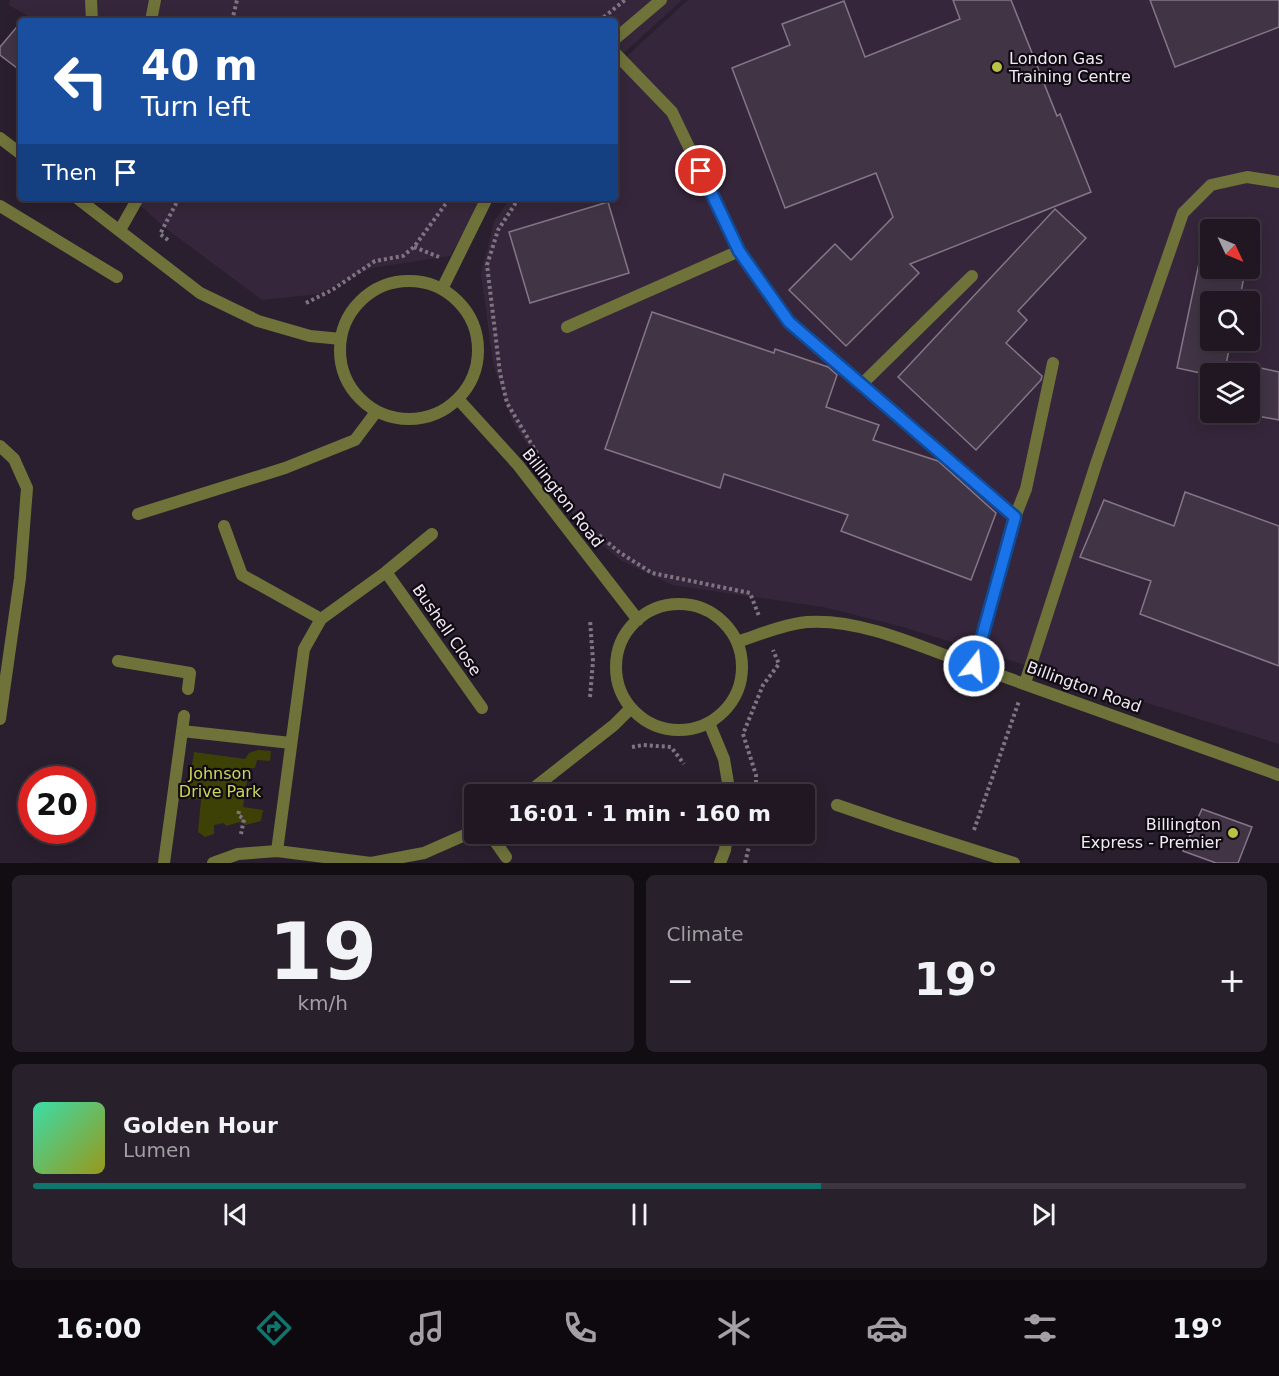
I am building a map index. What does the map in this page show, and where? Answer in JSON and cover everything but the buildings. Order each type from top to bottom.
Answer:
[{"type":"street","points":[[91,0],[92,18]]},
{"type":"street","points":[[152,18],[155,0]]},
{"type":"street","points":[[618,36],[661,0]]},
{"type":"street","points":[[618,56],[672,112],[739,251],[789,322],[1015,517]]},
{"type":"street","points":[[0,138],[18,152]]},
{"type":"street","points":[[1025,682],[1097,461],[1183,213],[1211,185],[1247,177],[1279,182]]},
{"type":"street","points":[[81,201],[200,293],[258,321],[310,336],[341,339]]},
{"type":"street","points":[[120,230],[136,201]]},
{"type":"street","points":[[442,289],[486,201]]},
{"type":"street","points":[[0,206],[117,277]]},
{"type":"street","points":[[567,327],[739,251]]},
{"type":"street","points":[[861,385],[972,276]]},
{"type":"street","points":[[396,280],[442,289],[466,308],[477,330],[479,355],[473,379],[458,399],[441,412],[419,419],[395,418],[376,412],[358,399],[346,381],[339,360],[341,339],[349,311],[370,290],[396,280]]},
{"type":"street","points":[[974,666],[1015,517],[1026,489],[1053,363]]},
{"type":"street","name":"Billington Road","points":[[458,399],[518,465],[638,620]]},
{"type":"street","points":[[138,514],[285,468],[355,440],[376,412]]},
{"type":"street","points":[[0,446],[14,459],[27,488],[20,578],[0,718]]},
{"type":"street","points":[[224,526],[242,575],[321,619]]},
{"type":"street","points":[[277,851],[304,649],[321,619],[386,572],[432,534]]},
{"type":"street","name":"Bushell Close","points":[[386,572],[482,708]]},
{"type":"street","points":[[674,605],[693,606],[711,613],[726,626],[737,642],[742,660],[741,679],[735,697],[724,712],[709,723],[689,729],[669,730],[650,723],[631,708],[621,692],[616,673],[618,653],[625,635],[638,620],[655,609],[674,605]]},
{"type":"street","name":"Billington Road","points":[[737,642],[807,622],[851,625],[908,640],[974,666],[1025,682],[1279,775]]},
{"type":"street","points":[[118,661],[190,673],[188,689]]},
{"type":"street","points":[[539,784],[614,725],[631,708]]},
{"type":"street","points":[[164,863],[184,716]]},
{"type":"street","points":[[709,723],[724,759],[728,784]]},
{"type":"street","points":[[182,731],[291,743]]},
{"type":"street","points":[[837,805],[898,826],[975,857],[1014,863]]},
{"type":"street","points":[[213,863],[238,854],[277,851],[371,863],[425,858],[464,837]]},
{"type":"street","points":[[497,844],[506,857]]},
{"type":"street","points":[[720,863],[726,844]]},
{"type":"path","points":[[233,18],[237,0]]},
{"type":"path","points":[[603,18],[625,0]]},
{"type":"path","points":[[160,234],[177,201]]},
{"type":"path","points":[[306,303],[332,290],[375,261],[403,256],[414,247],[448,201]]},
{"type":"path","points":[[512,201],[513,205]]},
{"type":"path","points":[[516,201],[498,230],[487,266],[500,373],[507,403],[544,464]]},
{"type":"path","points":[[597,533],[619,552],[652,573],[750,593]]},
{"type":"path","points":[[590,620],[593,662],[590,698]]},
{"type":"path","points":[[756,784],[756,775],[743,734],[764,685],[779,664]]},
{"type":"path","points":[[971,837],[1019,699]]},
{"type":"path","points":[[632,747],[643,745],[671,747],[684,764]]},
{"type":"path","points":[[238,854],[244,819],[238,815],[239,811]]},
{"type":"path","points":[[745,863],[750,844]]},
{"type":"shaded area","points":[[10,0],[682,0],[618,58],[618,18],[31,18],[9,5]]},
{"type":"shaded area","points":[[688,0],[1279,0],[1279,744],[903,627],[823,607],[672,585],[620,560],[581,527],[512,421],[493,363],[481,274],[494,222],[508,201],[618,201],[618,64]]},
{"type":"shaded area","points":[[135,201],[482,201],[450,256],[372,268],[318,294],[262,300],[164,227]]},
{"type":"green space","name":"Johnson Drive Park","points":[[258,750],[271,751],[270,761],[257,760],[255,768],[249,768],[243,807],[263,810],[261,821],[246,825],[240,822],[226,826],[224,823],[214,825],[214,834],[205,837],[198,832],[201,800],[182,798],[179,791],[180,784],[190,778],[194,752],[245,759],[249,753]]},
{"type":"place","name":"London Gas Training Centre","points":[[997,67]]},
{"type":"place","name":"Billington Express - Premier","points":[[1233,833]]},
{"type":"route","points":[[701,171],[739,251],[789,322],[1015,517],[974,666]]}]
